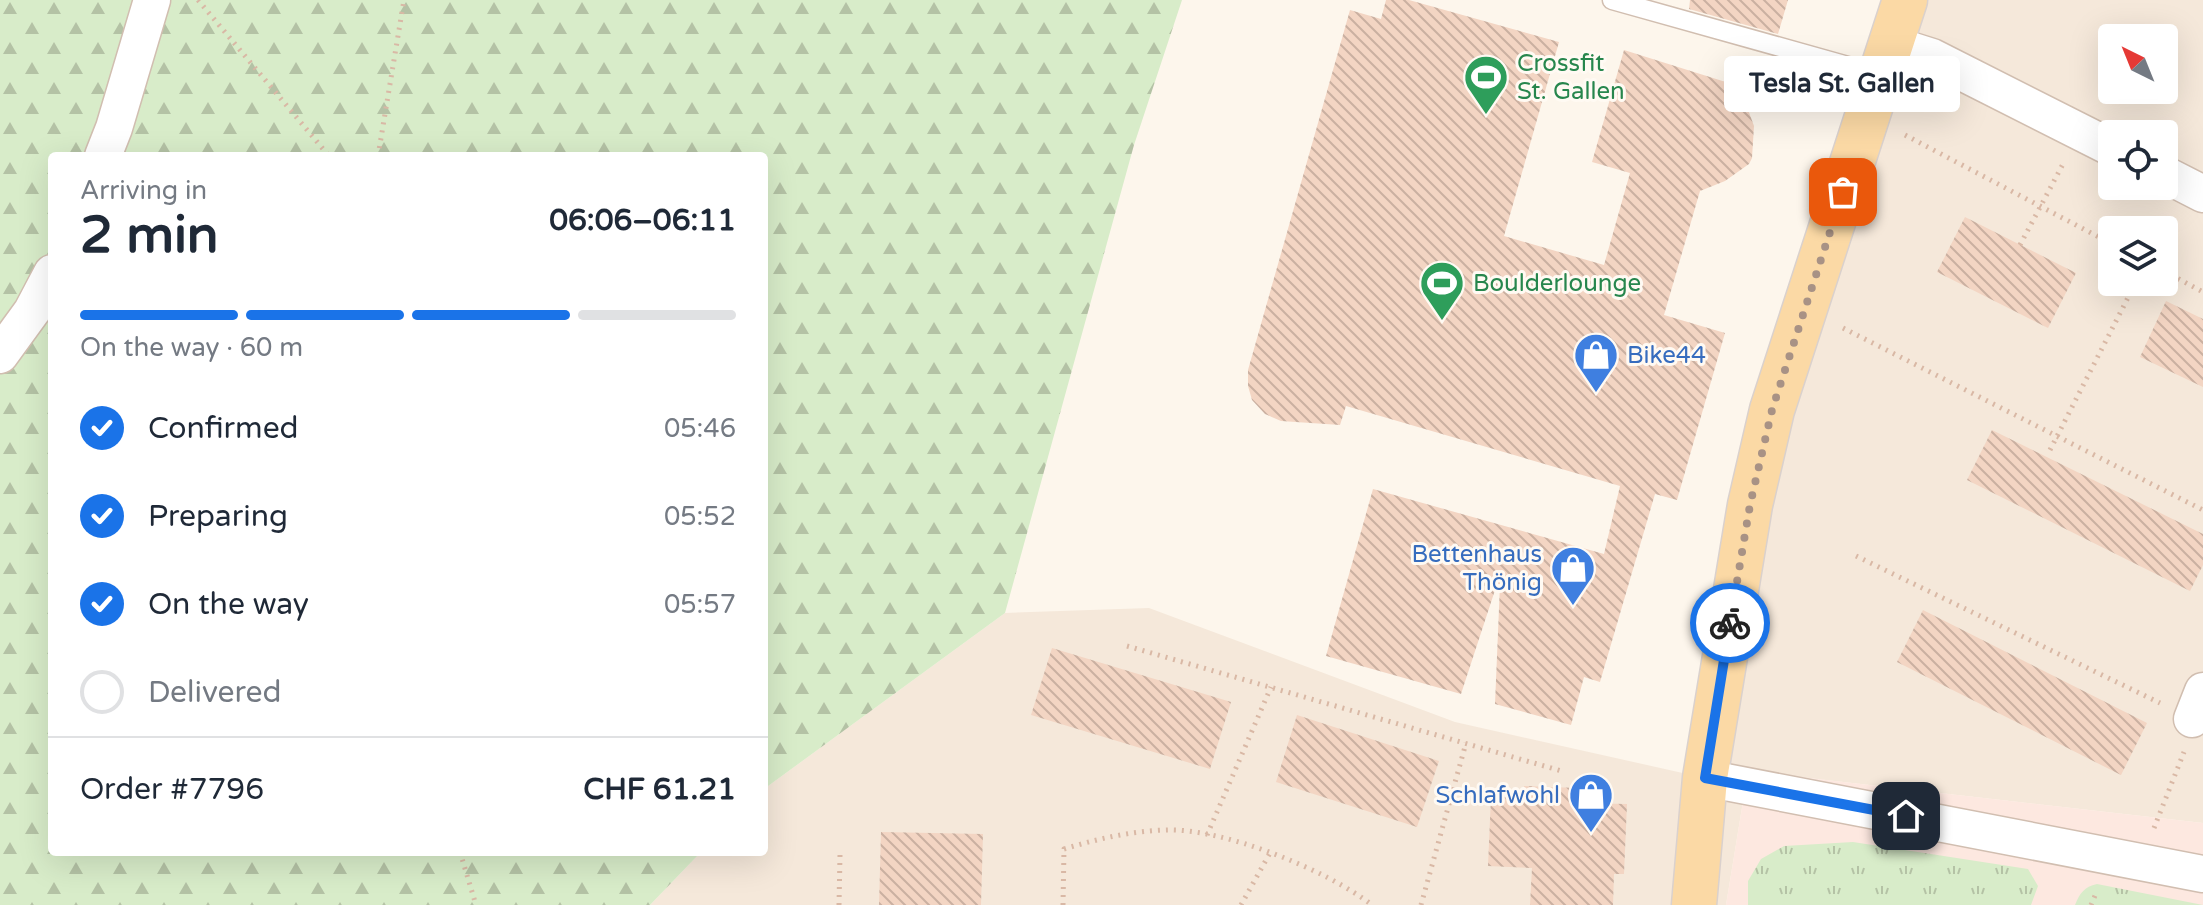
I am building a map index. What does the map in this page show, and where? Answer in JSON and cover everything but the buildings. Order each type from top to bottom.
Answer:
[{"type":"main road","points":[[1694,905],[1705,778],[1750,505],[1772,410],[1905,0]]},
{"type":"street","points":[[105,152],[152,0]]},
{"type":"street","points":[[1885,60],[1932,57],[2096,140]]},
{"type":"street","points":[[2178,181],[2203,194]]},
{"type":"street","points":[[0,355],[32,311],[48,281]]},
{"type":"street","points":[[1705,778],[2203,874]]},
{"type":"lane","points":[[1612,0],[1885,60]]},
{"type":"path","points":[[198,0],[326,152]]},
{"type":"path","points":[[379,152],[404,0]]},
{"type":"path","points":[[1905,135],[2098,237]]},
{"type":"path","points":[[2020,245],[2041,207],[2096,140]]},
{"type":"path","points":[[2178,279],[2203,292]]},
{"type":"path","points":[[2050,450],[2129,296]]},
{"type":"path","points":[[1843,328],[2203,510]]},
{"type":"path","points":[[1856,556],[2198,705],[2192,733],[2153,830]]},
{"type":"path","points":[[1127,646],[1565,772]]},
{"type":"path","points":[[1207,835],[1271,687]]},
{"type":"path","points":[[1421,905],[1466,743]]},
{"type":"path","points":[[1063,905],[1064,849],[1111,835],[1169,829],[1245,843],[1304,865],[1372,905]]},
{"type":"path","points":[[1241,905],[1270,853]]},
{"type":"path","points":[[839,905],[840,855]]},
{"type":"path","points":[[461,856],[476,905]]},
{"type":"shaded area","points":[[1905,0],[2203,0],[2203,823],[1748,771],[1726,905],[650,905],[697,856],[768,856],[768,786],[1005,613],[1149,608],[1455,722],[1705,778],[1722,668]]},
{"type":"shaded area","points":[[1748,771],[2203,823],[2203,905],[1726,905]]},
{"type":"green space","points":[[0,0],[1182,0],[1134,145],[1005,613],[768,786],[768,152],[48,152],[48,856],[697,856],[650,905],[0,905]]},
{"type":"green space","points":[[1853,842],[2028,869],[2038,886],[2031,905],[1748,905],[1748,881],[1761,859],[1784,846]]},
{"type":"green space","points":[[2097,884],[2203,905],[2075,905],[2083,891]]},
{"type":"way so far","points":[[1730,623],[1750,505],[1772,410],[1843,192]]},
{"type":"place","name":"Crossfit St. Gallen","points":[[1486,116]]},
{"type":"place","name":"Tesla St. Gallen","points":[[1843,192]]},
{"type":"place","name":"Boulderlounge","points":[[1442,322]]},
{"type":"place","name":"Bike44","points":[[1596,394]]},
{"type":"place","name":"Bettenhaus Thönig","points":[[1573,607]]},
{"type":"place","name":"Schlafwohl","points":[[1591,834]]},
{"type":"route","points":[[1730,623],[1705,778],[1906,816]]}]
